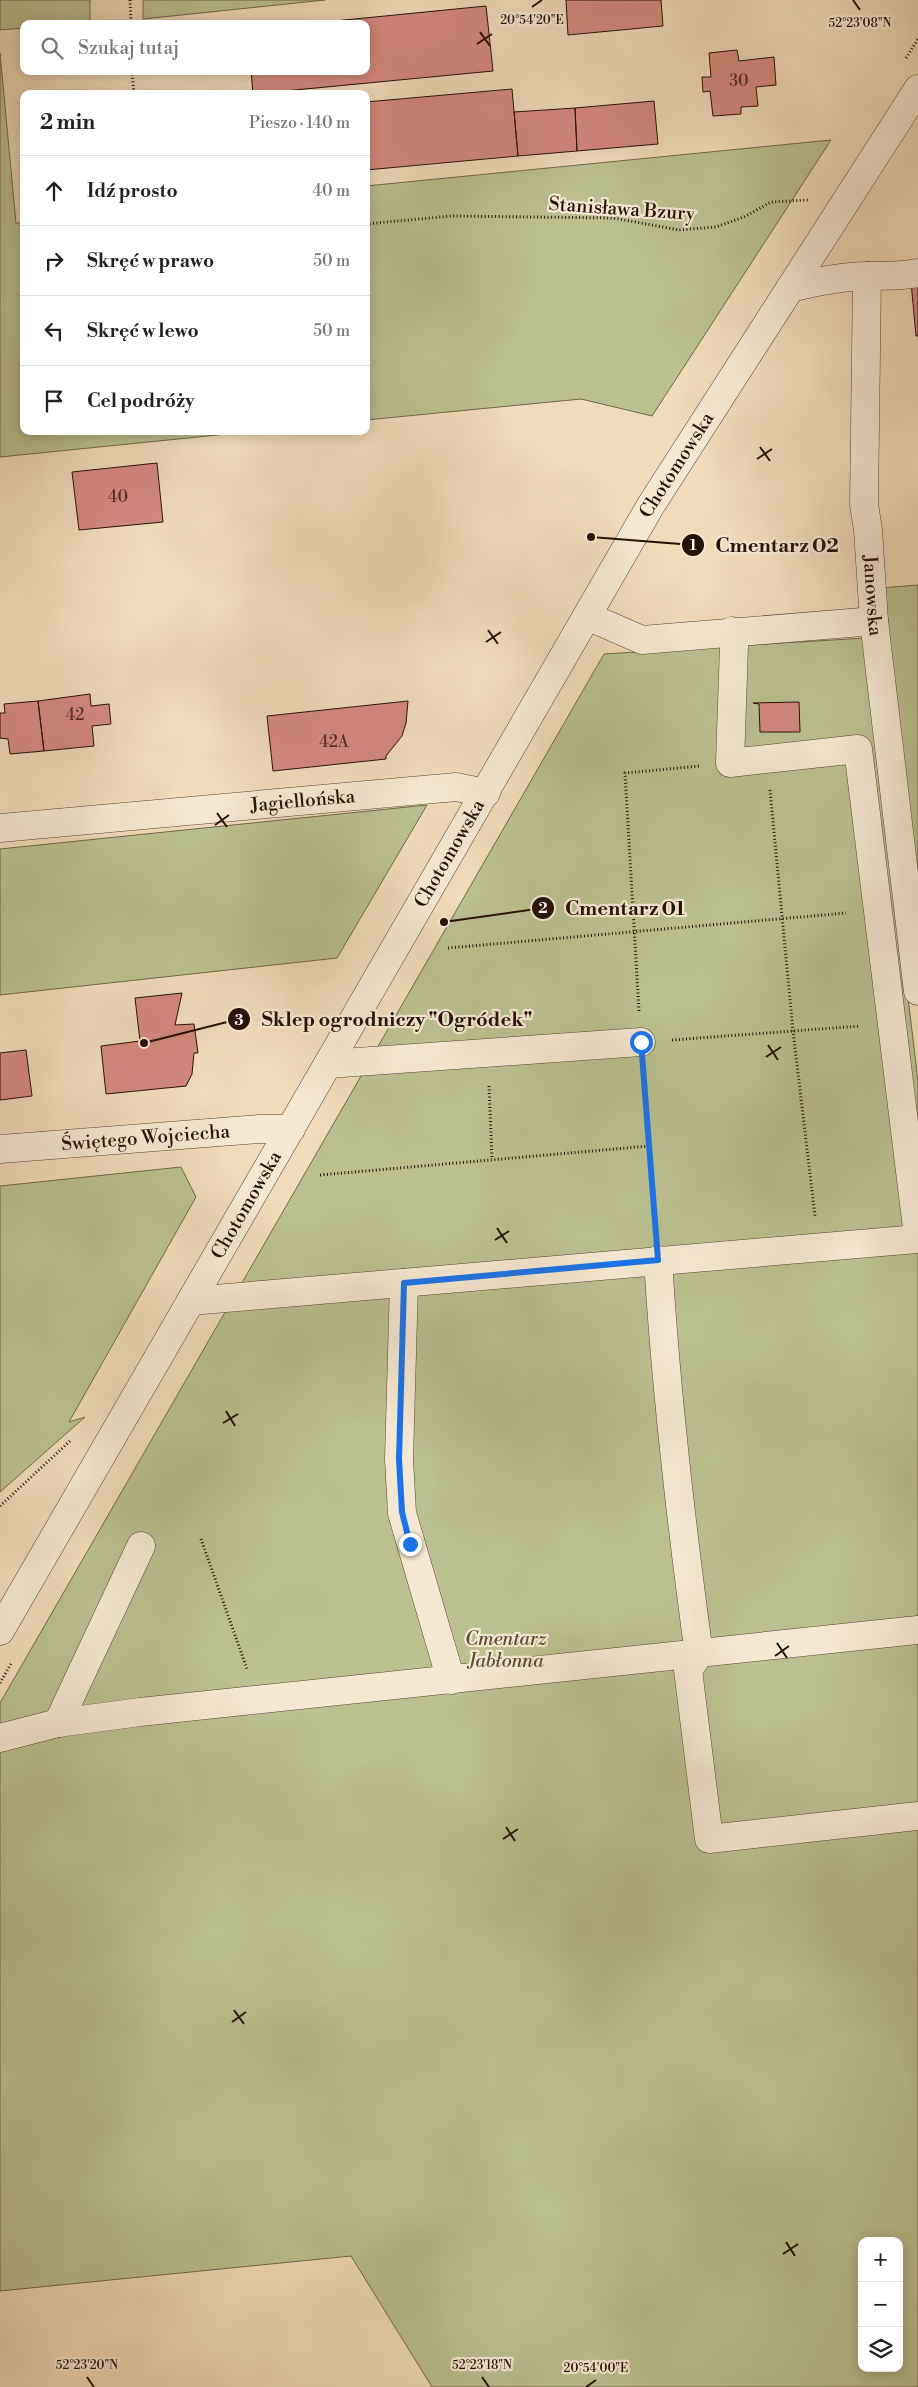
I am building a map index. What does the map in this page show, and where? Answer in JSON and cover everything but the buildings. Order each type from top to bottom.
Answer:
[{"type":"street","name":"Chotomowska","points":[[0,1630],[651,505],[839,209],[918,89]]},
{"type":"street","points":[[790,288],[818,281],[867,276],[900,277],[918,273]]},
{"type":"street","name":"Janowska","points":[[867,276],[864,504],[868,530],[874,621],[918,991]]},
{"type":"street","points":[[587,616],[642,640],[732,631],[874,621]]},
{"type":"street","points":[[190,1300],[918,1238],[858,749],[730,763],[734,646],[732,631]]},
{"type":"street","name":"Jagiellońska","points":[[0,828],[456,787],[486,793]]},
{"type":"street","points":[[328,1064],[641,1042]]},
{"type":"street","name":"Świętego Wojciecha","points":[[0,1149],[259,1129],[291,1130]]},
{"type":"street","points":[[658,1260],[663,1352],[699,1654],[688,1670],[709,1839],[918,1816]]},
{"type":"street","points":[[404,1283],[399,1459],[402,1512],[451,1680]]},
{"type":"street","points":[[58,1723],[141,1546]]},
{"type":"street","points":[[0,1738],[58,1723],[918,1630]]},
{"type":"path","points":[[130,0],[131,20]]},
{"type":"path","points":[[132,75],[134,90]]},
{"type":"path","name":"Stanisława Bzury","points":[[370,224],[451,216],[605,218],[679,230],[716,227],[744,217],[771,202],[813,199],[839,209]]},
{"type":"path","points":[[767,760],[793,1030],[819,1246]]},
{"type":"path","points":[[658,1260],[641,1042],[625,773],[730,763]]},
{"type":"path","points":[[448,948],[878,910]]},
{"type":"path","points":[[641,1042],[892,1024]]},
{"type":"path","points":[[488,1053],[492,1160]]},
{"type":"path","points":[[320,1175],[649,1146]]},
{"type":"path","points":[[201,1539],[258,1700]]},
{"type":"green space","points":[[0,0],[90,0],[90,20],[20,20],[20,28],[0,30]]},
{"type":"green space","points":[[143,0],[325,0],[143,19]]},
{"type":"green space","points":[[0,53],[16,223],[20,223],[20,435],[217,435],[0,457]]},
{"type":"green space","points":[[831,140],[652,416],[581,399],[370,420],[370,186]]},
{"type":"green space","points":[[918,585],[918,894],[880,588]]},
{"type":"green space","name":"Cmentarz Jabłonna","points":[[865,638],[918,1081],[918,2387],[432,2387],[351,2256],[0,2291],[0,1703],[604,654]]},
{"type":"green space","points":[[427,805],[337,958],[0,995],[0,849]]},
{"type":"green space","points":[[181,1167],[196,1197],[69,1422],[85,1417],[0,1492],[0,1186]]},
{"type":"place","name":"Cmentarz 02","points":[[591,537]]},
{"type":"place","name":"Cmentarz 01","points":[[444,922]]},
{"type":"place","name":"Sklep ogrodniczy \"Ogródek\"","points":[[144,1043]]},
{"type":"route","points":[[410,1544],[402,1512],[399,1459],[404,1283],[658,1260],[641,1042]]}]
